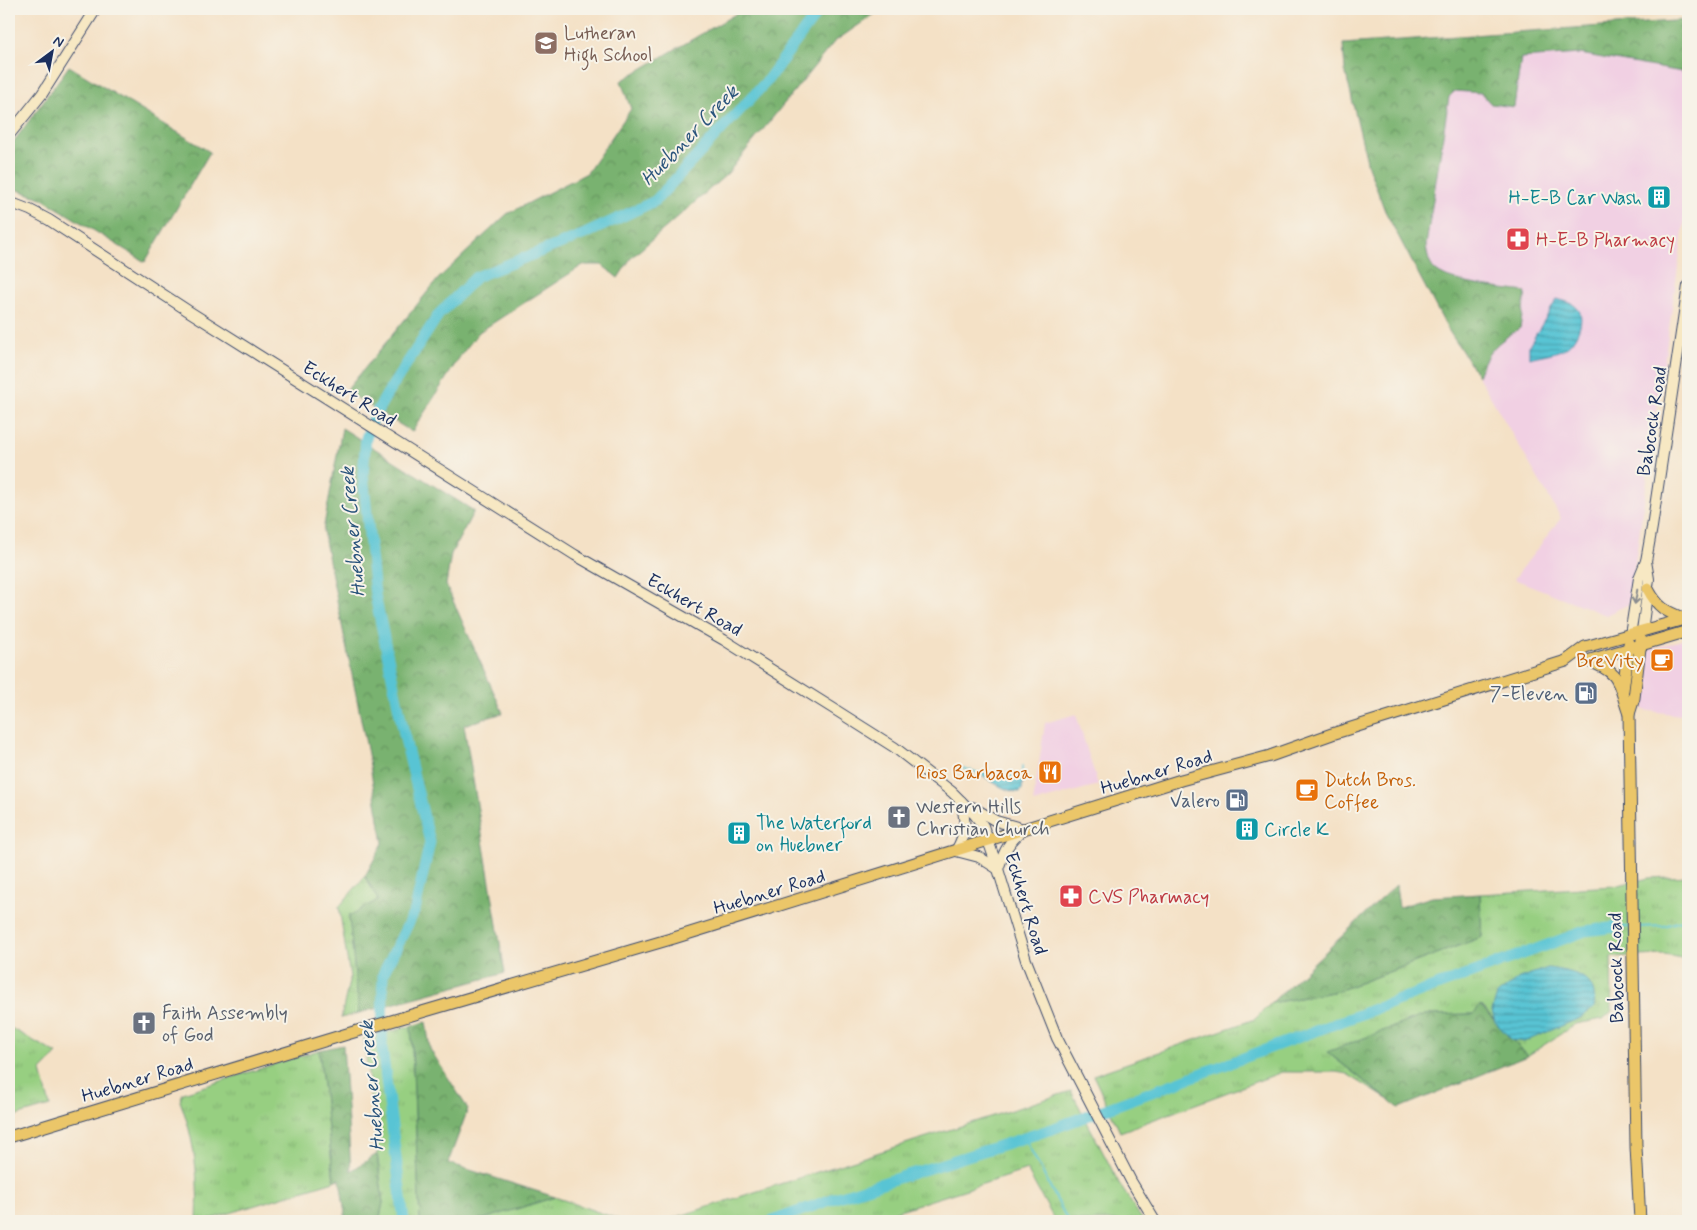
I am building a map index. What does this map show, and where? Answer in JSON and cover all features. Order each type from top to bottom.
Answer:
[{"type":"main road","points":[[9,135],[42,94],[96,9]]},
{"type":"main road","name":"Eckhert Road","points":[[9,202],[49,220],[198,318],[575,555],[724,640],[834,709],[894,747],[938,780],[975,815],[983,826],[1026,960],[1057,1038],[1130,1181],[1155,1221]]},
{"type":"main road","name":"Babcock Road","points":[[1629,714],[1623,697],[1628,649],[1639,578],[1646,561],[1670,417],[1688,286]]},
{"type":"main road","name":"Babcock Road","points":[[1640,1221],[1636,1176],[1629,714],[1634,698],[1649,580],[1646,561]]},
{"type":"main road","points":[[1648,589],[1661,608],[1686,618]]},
{"type":"main road","name":"Huebner Road","points":[[1566,661],[1585,647],[1686,618]]},
{"type":"main road","name":"Huebner Road","points":[[9,1136],[674,938],[1181,780],[1270,756],[1332,734],[1566,661],[1588,660],[1688,631]]},
{"type":"main road","points":[[1588,660],[1602,665],[1614,674],[1618,680],[1623,697]]},
{"type":"main road","points":[[960,800],[996,821],[1024,829]]},
{"type":"main road","points":[[960,800],[965,820],[965,830],[956,851],[979,857],[998,869],[1010,841],[1024,829]]},
{"type":"shaded area","points":[[1688,20],[1688,198],[1629,604],[1606,615],[1514,579],[1561,518],[1486,389],[1447,328],[1385,211],[1368,166],[1345,70],[1343,44]]},
{"type":"shaded area","points":[[1688,638],[1688,716],[1643,710],[1649,650]]},
{"type":"shaded area","points":[[1076,714],[1098,785],[1033,803],[1045,723]]},
{"type":"green space","points":[[744,9],[882,9],[834,42],[727,174],[631,258],[618,278],[602,265],[583,265],[479,332],[461,355],[412,432],[346,391],[439,278],[507,214],[587,173],[631,109],[621,81]]},
{"type":"green space","points":[[1688,20],[1688,73],[1580,54],[1521,58],[1514,107],[1491,104],[1481,93],[1455,91],[1449,97],[1426,245],[1430,263],[1440,274],[1462,282],[1526,292],[1520,328],[1505,338],[1489,353],[1478,376],[1447,328],[1385,211],[1368,166],[1345,70],[1343,44]]},
{"type":"green space","points":[[69,66],[210,152],[145,262],[41,198],[9,187],[9,148]]},
{"type":"green space","points":[[342,428],[474,511],[451,554],[446,585],[503,713],[464,725],[505,973],[359,1013],[349,916],[378,900],[365,876],[383,843],[368,754],[323,531]]},
{"type":"green space","points":[[365,876],[378,900],[349,916],[359,1013],[341,1018],[350,977],[339,907]]},
{"type":"green space","points":[[1688,876],[1688,959],[1664,955],[1611,957],[1612,1011],[1603,1019],[1576,1024],[1527,1056],[1481,1005],[1475,1014],[1425,1015],[1328,1053],[1387,1099],[1347,1074],[1336,1072],[1282,1072],[1120,1132],[1093,1075],[1255,1019],[1271,1003],[1338,991],[1482,937],[1480,894],[1614,886],[1649,878]]},
{"type":"green space","points":[[1396,885],[1399,907],[1432,897],[1480,894],[1482,937],[1338,991],[1271,1003]]},
{"type":"green space","points":[[1480,1005],[1527,1056],[1399,1108],[1327,1052],[1425,1015],[1474,1014]]},
{"type":"green space","points":[[426,1022],[430,1049],[468,1109],[448,1163],[555,1197],[478,1221],[420,1221],[411,1026]]},
{"type":"green space","points":[[411,1026],[420,1221],[379,1221],[383,1203],[364,1039]]},
{"type":"green space","points":[[9,1027],[57,1054],[41,1071],[50,1106],[9,1118]]},
{"type":"green space","points":[[343,1045],[351,1171],[377,1154],[383,1203],[379,1221],[346,1221],[340,1179],[334,1181],[319,1050]]},
{"type":"green space","points":[[319,1050],[334,1181],[204,1221],[197,1221],[195,1160],[189,1130],[180,1101],[183,1093]]},
{"type":"green space","points":[[1071,1091],[1120,1185],[1143,1221],[1055,1221],[1027,1170],[865,1221],[664,1221]]},
{"type":"green space","points":[[555,1197],[624,1221],[478,1221]]},
{"type":"water","points":[[1557,299],[1575,306],[1579,311],[1581,323],[1576,336],[1563,349],[1529,358],[1529,346]]},
{"type":"water","points":[[980,772],[1023,777],[1022,789],[1020,792],[1015,792],[1004,788],[983,776]]},
{"type":"water","points":[[1548,968],[1575,974],[1588,982],[1592,988],[1594,1008],[1580,1018],[1524,1042],[1512,1040],[1495,1022],[1492,1011],[1497,995],[1519,978]]},
{"type":"waterway","name":"Huebner Creek","points":[[404,1221],[382,1048],[383,974],[415,910],[430,842],[407,748],[375,595],[363,474],[366,438],[375,415],[387,394],[439,314],[476,277],[585,234],[655,201],[766,82],[820,9]]},
{"type":"waterway","points":[[959,766],[979,773]]},
{"type":"waterway","points":[[1022,766],[1022,777]]},
{"type":"waterway","points":[[1637,927],[1664,926],[1688,919]]},
{"type":"waterway","points":[[1617,927],[1629,927]]},
{"type":"waterway","points":[[773,1221],[835,1198],[1049,1130],[1585,931],[1617,927]]},
{"type":"waterway","points":[[1024,1137],[1068,1221]]},
{"type":"place","name":"Lutheran High School","points":[[546,43]]},
{"type":"place","name":"H-E-B Car Wash","points":[[1659,197]]},
{"type":"place","name":"H-E-B Pharmacy","points":[[1518,239]]},
{"type":"place","name":"BreVity","points":[[1662,660]]},
{"type":"place","name":"7-Eleven","points":[[1586,693]]},
{"type":"place","name":"Rios Barbacoa","points":[[1050,772]]},
{"type":"place","name":"Dutch Bros. Coffee","points":[[1307,790]]},
{"type":"place","name":"Valero","points":[[1237,800]]},
{"type":"place","name":"Western Hills Christian Church","points":[[899,817]]},
{"type":"place","name":"Circle K","points":[[1247,829]]},
{"type":"place","name":"The Waterford on Huebner","points":[[739,833]]},
{"type":"place","name":"CVS Pharmacy","points":[[1071,896]]},
{"type":"place","name":"Faith Assembly of God","points":[[144,1023]]}]
